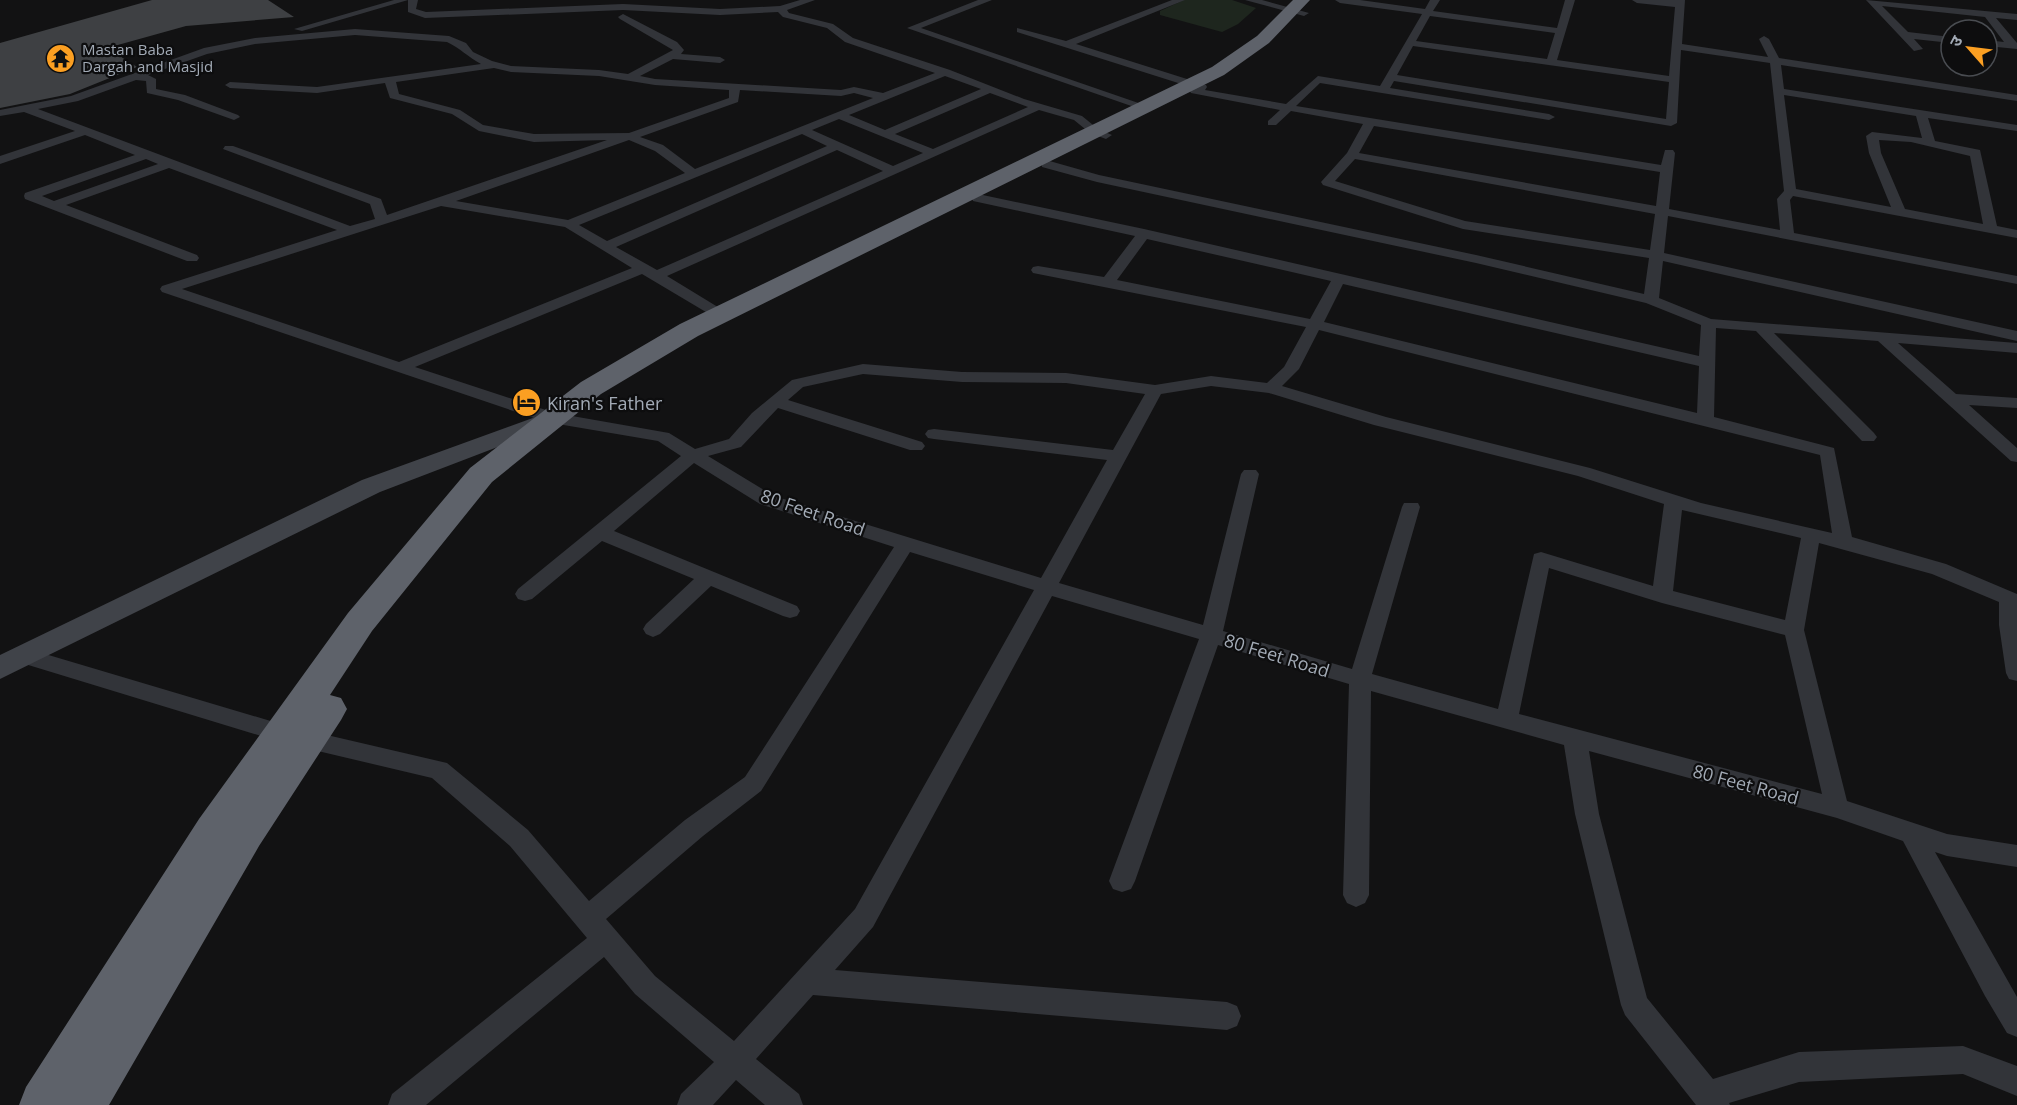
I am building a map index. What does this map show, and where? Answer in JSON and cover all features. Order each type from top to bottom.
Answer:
[{"type":"highway","points":[[561,419],[702,337],[1046,164],[1144,107],[1229,74],[1260,55],[1304,6]]},
{"type":"highway","points":[[44,1105],[214,832],[296,737],[500,479],[591,388],[689,330],[1196,87]]},
{"type":"highway","points":[[81,1105],[244,833],[296,737]]},
{"type":"street","points":[[0,113],[74,99],[204,51],[255,41],[404,0]]},
{"type":"street","points":[[413,0],[411,10],[425,15],[623,7],[720,12],[781,9],[810,0]]},
{"type":"street","points":[[568,10],[574,0]]},
{"type":"street","points":[[987,0],[912,28],[1144,107]]},
{"type":"street","points":[[1066,44],[1180,0]]},
{"type":"street","points":[[1250,0],[1304,6]]},
{"type":"street","points":[[1340,0],[1561,31]]},
{"type":"street","points":[[1384,90],[1435,0]]},
{"type":"street","points":[[1551,63],[1570,0]]},
{"type":"street","points":[[1391,77],[1671,123],[1679,3],[1637,0]]},
{"type":"street","points":[[1872,1],[2017,17]]},
{"type":"street","points":[[1872,1],[1918,49]]},
{"type":"street","points":[[629,77],[672,56],[679,50],[673,44],[618,18],[647,9]]},
{"type":"street","points":[[781,9],[786,15],[830,26],[849,40],[1078,118],[1100,133]]},
{"type":"street","points":[[1988,14],[2014,46]]},
{"type":"street","points":[[1020,30],[1196,87],[1290,109],[1666,169]]},
{"type":"street","points":[[255,41],[355,32],[406,34],[449,39],[462,45],[469,54],[511,69],[599,73],[655,82],[841,93],[854,90],[884,97]]},
{"type":"street","points":[[1904,35],[1939,39]]},
{"type":"street","points":[[1764,39],[1774,61],[1790,192]]},
{"type":"street","points":[[1410,43],[1674,80]]},
{"type":"street","points":[[1999,44],[2014,46]]},
{"type":"street","points":[[1677,46],[2017,98]]},
{"type":"street","points":[[672,56],[720,60]]},
{"type":"street","points":[[230,85],[317,90],[495,65]]},
{"type":"street","points":[[569,224],[946,72]]},
{"type":"street","points":[[134,76],[151,78],[151,91],[181,97],[234,117]]},
{"type":"street","points":[[1272,123],[1290,109],[1318,78],[1549,117]]},
{"type":"street","points":[[390,80],[394,96],[456,112],[479,128],[534,138],[628,136],[659,148],[693,173]]},
{"type":"street","points":[[0,122],[28,109],[351,231],[734,100],[735,86]]},
{"type":"street","points":[[885,134],[991,89]]},
{"type":"street","points":[[1778,91],[2017,128]]},
{"type":"street","points":[[400,367],[649,272],[893,171],[1038,106]]},
{"type":"street","points":[[1921,113],[1930,144]]},
{"type":"street","points":[[838,115],[933,153]]},
{"type":"street","points":[[1370,122],[1352,155],[1327,182],[1462,225],[1656,257],[2017,336]]},
{"type":"street","points":[[802,130],[893,171]]},
{"type":"street","points":[[0,160],[87,131]]},
{"type":"street","points":[[1900,212],[1875,153],[1872,136],[1912,139],[1976,153],[1992,230]]},
{"type":"street","points":[[606,246],[837,146]]},
{"type":"street","points":[[229,149],[376,202],[382,221]]},
{"type":"street","points":[[1652,300],[1669,153]]},
{"type":"street","points":[[146,155],[30,196],[192,258]]},
{"type":"street","points":[[1352,155],[1661,211],[2017,280]]},
{"type":"street","points":[[54,205],[169,164]]},
{"type":"street","points":[[1046,164],[1108,180],[1652,300],[1709,323],[2017,348]]},
{"type":"street","points":[[1790,192],[2017,234]]},
{"type":"street","points":[[1788,236],[1783,199],[1790,192]]},
{"type":"street","points":[[978,198],[1009,202],[1041,212],[1144,233],[1707,363]]},
{"type":"street","points":[[440,202],[569,224],[721,315]]},
{"type":"street","name":"80 Feet Road","points":[[351,231],[167,290],[561,419],[663,437],[767,500],[906,543],[1360,679],[1837,808],[1947,845],[2017,856]]},
{"type":"street","points":[[1108,282],[1144,233]]},
{"type":"street","points":[[1038,270],[1108,282],[1316,325],[1828,452],[1843,542]]},
{"type":"street","points":[[1271,388],[1291,369],[1339,279]]},
{"type":"street","points":[[1705,420],[1709,323]]},
{"type":"street","points":[[1760,327],[1868,437]]},
{"type":"street","points":[[1882,337],[2017,457]]},
{"type":"street","points":[[525,594],[693,455],[735,443],[758,417],[798,383],[863,369],[962,377],[1066,378],[1155,390],[1211,381],[1271,388],[1326,407],[1567,467],[1713,512],[1843,542],[1969,578],[2013,599],[2017,673]]},
{"type":"street","points":[[692,1105],[864,918],[1155,390]]},
{"type":"street","points":[[1952,399],[2017,403]]},
{"type":"street","points":[[776,402],[916,446]]},
{"type":"street","points":[[0,668],[371,486],[561,419]]},
{"type":"street","points":[[934,434],[1118,456]]},
{"type":"street","points":[[1122,881],[1210,635],[1250,474]]},
{"type":"street","points":[[1662,596],[1674,500]]},
{"type":"street","points":[[1356,895],[1360,679],[1411,507]]},
{"type":"street","points":[[599,532],[790,612]]},
{"type":"street","points":[[1811,535],[1794,630],[1837,808]]},
{"type":"street","points":[[588,918],[694,828],[753,784],[906,543]]},
{"type":"street","points":[[1507,720],[1541,559],[1662,596],[1794,630]]},
{"type":"street","points":[[653,628],[708,578]]},
{"type":"street","points":[[25,656],[296,737],[440,770],[519,838],[645,985],[788,1105]]},
{"type":"street","points":[[1575,738],[1587,814],[1635,1005],[1711,1100],[1799,1067],[1964,1060],[2017,1081]]},
{"type":"street","points":[[1912,834],[2017,1023]]},
{"type":"street","points":[[403,1105],[606,939]]},
{"type":"street","points":[[807,981],[1227,1016]]},
{"type":"shaded area","points":[[1184,0],[1232,0],[1256,8],[1238,24],[1222,32],[1160,15],[1160,11]]},
{"type":"building","name":"Mastan Baba Dargah and Masjid","points":[[152,0],[268,0],[294,17],[186,26],[107,48],[137,67],[70,94],[0,108],[0,43]]},
{"type":"place","name":"Mastan Baba Dargah and Masjid","points":[[61,58]]},
{"type":"place","name":"Kiran's Father","points":[[526,403]]}]
